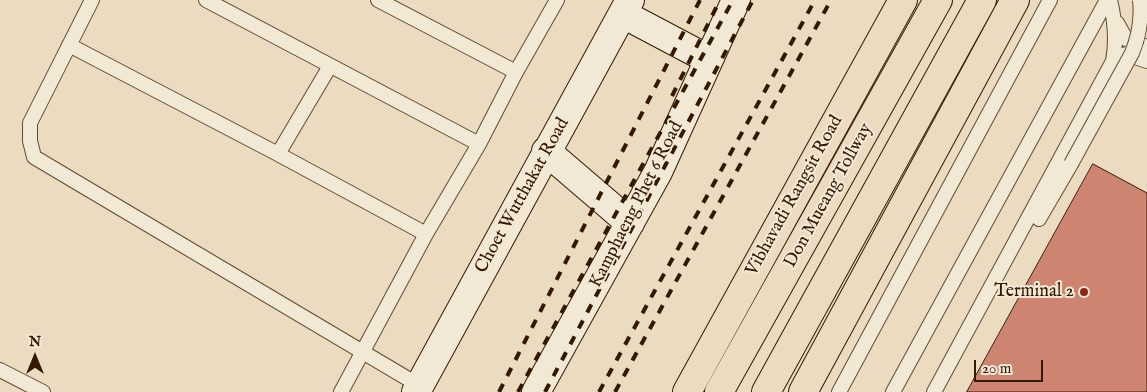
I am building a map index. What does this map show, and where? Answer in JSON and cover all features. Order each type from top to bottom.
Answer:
[{"type":"highway","name":"Vibhavadi Rangsit Road","points":[[687,392],[903,0]]},
{"type":"highway","name":"Don Mueang Tollway","points":[[719,392],[938,0]]},
{"type":"highway","points":[[766,392],[982,0]]},
{"type":"highway","points":[[803,392],[1015,0]]},
{"type":"main road","name":"Kamphaeng Phet 6 Road","points":[[536,392],[658,172],[732,5]]},
{"type":"main road","points":[[627,7],[708,59]]},
{"type":"main road","name":"Choet Wutthakat Road","points":[[418,389],[546,151],[627,7]]},
{"type":"main road","points":[[546,151],[630,223]]},
{"type":"lane","points":[[92,0],[30,123],[30,141],[34,157],[363,351],[418,389]]},
{"type":"lane","points":[[206,0],[479,144]]},
{"type":"lane","points":[[378,0],[516,72]]},
{"type":"lane","points":[[342,392],[426,234],[479,144],[516,72],[557,0]]},
{"type":"lane","points":[[839,392],[1050,0]]},
{"type":"lane","points":[[888,392],[1102,0]]},
{"type":"lane","points":[[934,392],[1113,61],[1116,48],[1114,18],[1109,0]]},
{"type":"lane","points":[[893,392],[1109,0]]},
{"type":"lane","points":[[941,392],[1001,281],[1071,164],[1132,54],[1138,37],[1142,14],[1140,0]]},
{"type":"lane","points":[[1114,18],[1126,38],[1147,46]]},
{"type":"lane","points":[[69,45],[426,234]]},
{"type":"lane","points":[[1113,61],[1126,54],[1147,61]]},
{"type":"lane","points":[[278,154],[330,66]]},
{"type":"lane","points":[[0,370],[43,392]]},
{"type":"building","name":"Terminal 2","points":[[1093,164],[1147,193],[1147,392],[967,392]]},
{"type":"railway","points":[[499,392],[700,0]]},
{"type":"railway","points":[[672,96],[720,0]]},
{"type":"railway","points":[[518,392],[733,0]]},
{"type":"railway","points":[[545,392],[753,0]]},
{"type":"railway","points":[[599,392],[815,0]]},
{"type":"railway","points":[[615,392],[831,0]]},
{"type":"place","name":"Terminal 2","points":[[1084,292]]}]
